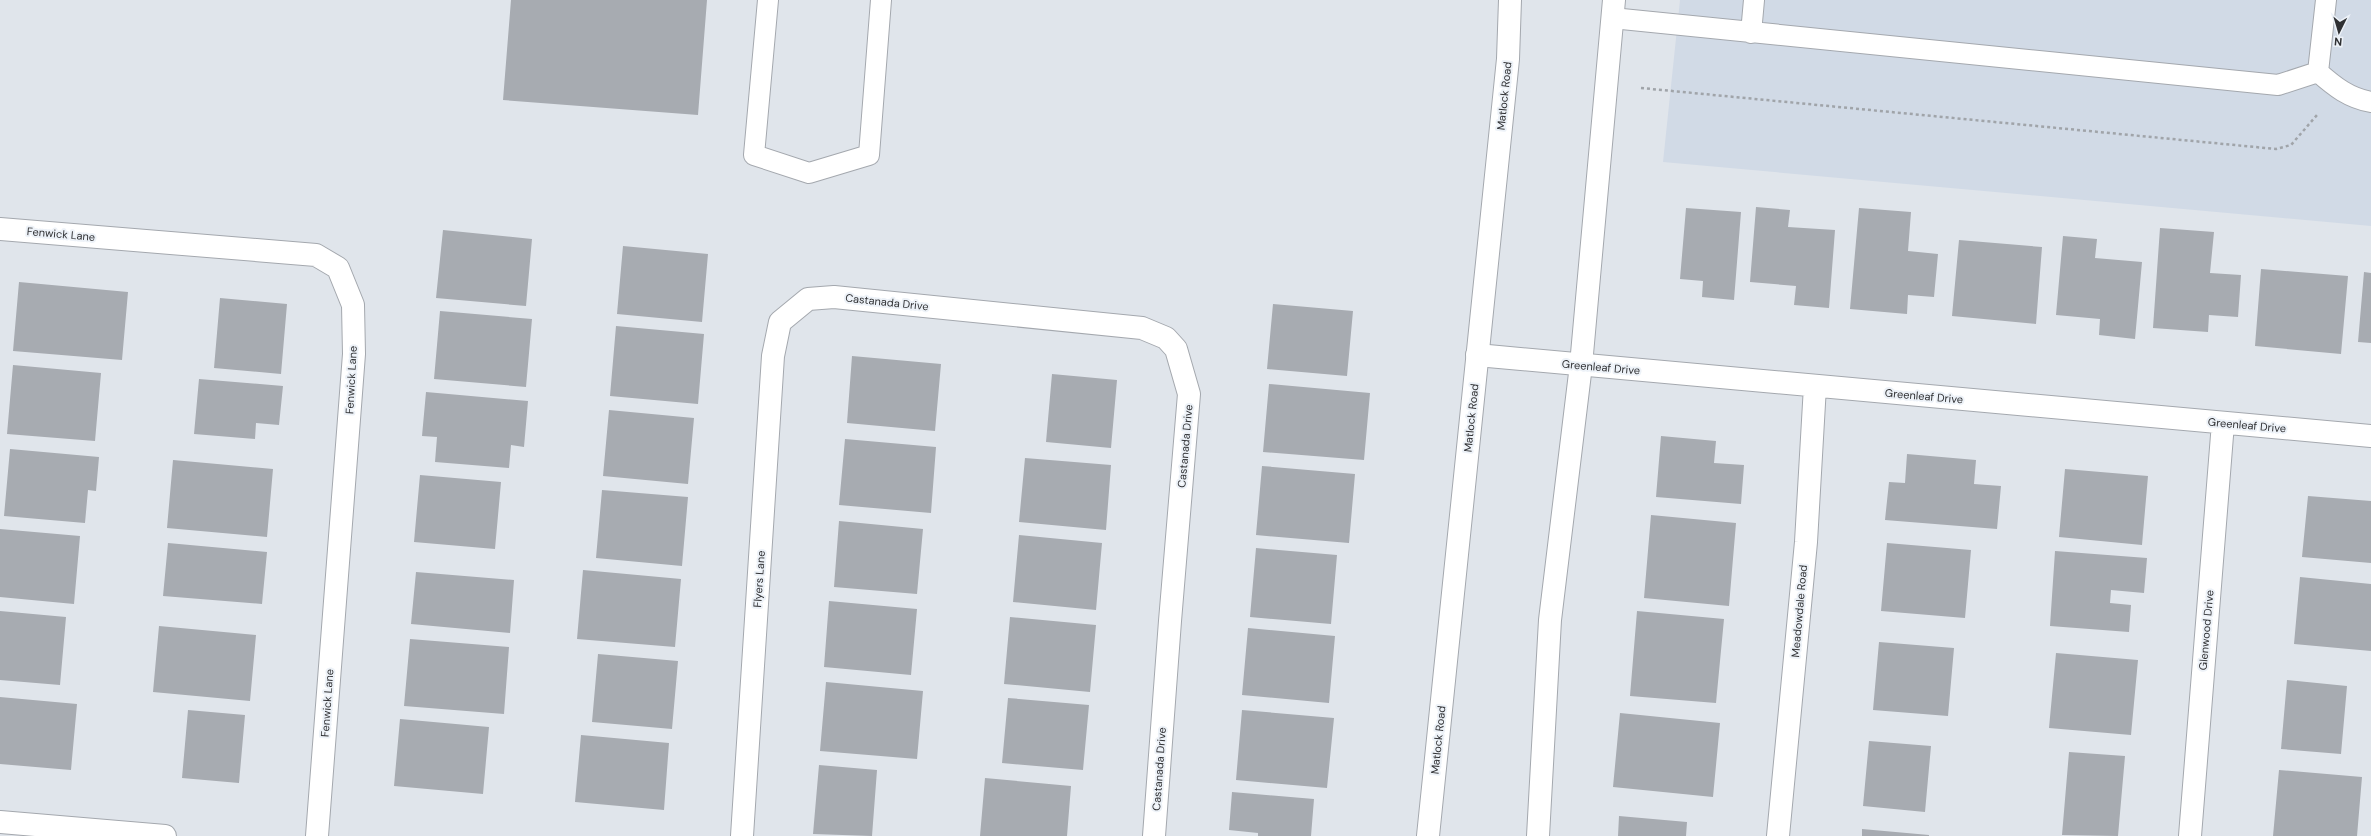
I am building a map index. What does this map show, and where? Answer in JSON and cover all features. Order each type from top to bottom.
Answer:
[{"type":"street","name":"Matlock Road","points":[[1428,836],[1508,59],[1510,0]]},
{"type":"street","points":[[1538,836],[1550,620],[1581,365],[1613,9]]},
{"type":"street","name":"Fenwick Lane","points":[[0,229],[316,255],[338,268],[353,305],[354,354],[317,836]]},
{"type":"street","name":"Castanada Drive","points":[[780,322],[808,299],[834,297],[1142,328],[1166,338],[1176,349],[1189,394],[1154,836]]},
{"type":"street","name":"Flyers Lane","points":[[742,836],[773,356],[780,322]]},
{"type":"street","name":"Greenleaf Drive","points":[[1477,356],[2371,436]]},
{"type":"street","name":"Meadowdale Road","points":[[1778,836],[1806,542],[1815,386]]},
{"type":"street","name":"Glenwood Drive","points":[[2190,836],[2223,423]]},
{"type":"street","points":[[0,822],[165,836]]},
{"type":"lane","points":[[768,0],[754,155],[809,173],[868,155],[881,0]]},
{"type":"lane","points":[[1751,33],[1754,0]]},
{"type":"lane","points":[[2318,72],[2326,0]]},
{"type":"lane","points":[[1613,9],[1751,33],[2278,85],[2318,72]]},
{"type":"lane","points":[[2318,72],[2337,88],[2354,99],[2371,102]]},
{"type":"path","points":[[1640,88],[2276,149],[2291,144],[2317,115]]},
{"type":"shaded area","points":[[1680,0],[2371,0],[2371,226],[1663,162]]},
{"type":"building","points":[[511,0],[707,0],[698,115],[503,100]]},
{"type":"building","points":[[1756,207],[1790,210],[1788,227],[1835,230],[1829,308],[1794,305],[1796,286],[1750,282]]},
{"type":"building","points":[[1686,208],[1741,212],[1734,300],[1702,297],[1703,281],[1680,279]]},
{"type":"building","points":[[1859,208],[1911,212],[1908,251],[1938,254],[1934,297],[1908,295],[1907,314],[1850,309]]},
{"type":"building","points":[[2160,228],[2214,232],[2210,273],[2241,275],[2238,317],[2209,315],[2208,332],[2153,328]]},
{"type":"building","points":[[443,230],[532,239],[526,306],[436,298]]},
{"type":"building","points":[[2063,236],[2097,239],[2095,258],[2142,262],[2135,339],[2099,335],[2100,319],[2056,315]]},
{"type":"building","points":[[1959,240],[2042,247],[2036,324],[1952,316]]},
{"type":"building","points":[[623,246],[708,254],[702,322],[617,314]]},
{"type":"building","points":[[2261,269],[2348,276],[2341,354],[2255,346]]},
{"type":"building","points":[[2364,272],[2371,273],[2371,343],[2358,342]]},
{"type":"building","points":[[19,282],[128,292],[122,360],[13,351]]},
{"type":"building","points":[[220,298],[287,304],[281,374],[214,368]]},
{"type":"building","points":[[1273,304],[1353,311],[1347,376],[1267,369]]},
{"type":"building","points":[[440,311],[532,319],[526,387],[434,379]]},
{"type":"building","points":[[616,326],[704,334],[698,404],[610,396]]},
{"type":"building","points":[[852,356],[941,364],[935,431],[847,423]]},
{"type":"building","points":[[13,365],[101,373],[95,441],[7,434]]},
{"type":"building","points":[[1052,374],[1117,380],[1111,448],[1046,442]]},
{"type":"building","points":[[199,379],[283,386],[279,425],[256,423],[255,439],[194,434]]},
{"type":"building","points":[[1269,384],[1370,393],[1364,460],[1263,452]]},
{"type":"building","points":[[426,392],[528,401],[524,447],[511,445],[509,468],[435,462],[437,437],[422,436]]},
{"type":"building","points":[[609,410],[694,418],[688,484],[603,476]]},
{"type":"building","points":[[1661,436],[1716,441],[1714,463],[1744,465],[1741,504],[1656,497]]},
{"type":"building","points":[[845,439],[936,447],[931,513],[839,505]]},
{"type":"building","points":[[10,449],[99,457],[96,491],[88,490],[85,523],[4,516]]},
{"type":"building","points":[[1907,454],[1976,460],[1974,484],[2001,486],[1997,529],[1885,520],[1889,482],[1905,483]]},
{"type":"building","points":[[1025,458],[1111,465],[1106,530],[1019,522]]},
{"type":"building","points":[[173,460],[273,469],[267,537],[167,528]]},
{"type":"building","points":[[1262,466],[1355,474],[1349,543],[1256,535]]},
{"type":"building","points":[[2065,469],[2148,476],[2142,545],[2059,537]]},
{"type":"building","points":[[420,475],[501,482],[495,549],[414,542]]},
{"type":"building","points":[[602,490],[688,497],[682,566],[596,558]]},
{"type":"building","points":[[2308,496],[2371,501],[2371,563],[2302,557]]},
{"type":"building","points":[[1651,515],[1736,523],[1729,606],[1644,598]]},
{"type":"building","points":[[839,521],[923,529],[917,594],[834,587]]},
{"type":"building","points":[[0,529],[80,536],[74,604],[0,597]]},
{"type":"building","points":[[1019,535],[1102,543],[1096,610],[1013,602]]},
{"type":"building","points":[[168,543],[267,552],[262,604],[163,596]]},
{"type":"building","points":[[1887,543],[1971,550],[1965,618],[1881,611]]},
{"type":"building","points":[[1256,548],[1337,555],[1331,624],[1250,617]]},
{"type":"building","points":[[2055,551],[2147,558],[2144,593],[2111,590],[2110,603],[2131,605],[2129,632],[2050,626]]},
{"type":"building","points":[[583,570],[681,579],[675,647],[577,639]]},
{"type":"building","points":[[416,572],[514,580],[510,633],[411,624]]},
{"type":"building","points":[[2300,577],[2371,584],[2371,651],[2294,644]]},
{"type":"building","points":[[829,601],[917,609],[911,675],[824,667]]},
{"type":"building","points":[[0,611],[66,617],[60,685],[0,680]]},
{"type":"building","points":[[1637,611],[1724,619],[1716,703],[1630,696]]},
{"type":"building","points":[[1010,617],[1096,625],[1090,692],[1004,684]]},
{"type":"building","points":[[159,626],[256,635],[250,701],[153,692]]},
{"type":"building","points":[[1248,628],[1335,636],[1329,703],[1242,695]]},
{"type":"building","points":[[410,639],[509,647],[504,714],[404,706]]},
{"type":"building","points":[[1879,642],[1954,648],[1948,716],[1873,710]]},
{"type":"building","points":[[2056,653],[2138,660],[2131,735],[2049,728]]},
{"type":"building","points":[[598,654],[678,661],[672,729],[592,722]]},
{"type":"building","points":[[2287,680],[2347,686],[2341,754],[2281,749]]},
{"type":"building","points":[[826,682],[923,691],[917,759],[820,751]]},
{"type":"building","points":[[0,697],[77,704],[71,770],[0,764]]},
{"type":"building","points":[[1008,698],[1089,705],[1083,770],[1002,763]]},
{"type":"building","points":[[188,710],[245,715],[239,783],[182,778]]},
{"type":"building","points":[[1242,710],[1334,718],[1327,788],[1236,780]]},
{"type":"building","points":[[1620,713],[1720,723],[1713,797],[1613,787]]},
{"type":"building","points":[[400,719],[489,727],[483,794],[394,786]]},
{"type":"building","points":[[581,735],[669,743],[664,810],[575,802]]},
{"type":"building","points":[[1869,741],[1931,746],[1925,812],[1863,806]]},
{"type":"building","points":[[2069,752],[2125,756],[2118,836],[2062,835]]},
{"type":"building","points":[[819,765],[877,770],[872,836],[813,834]]},
{"type":"building","points":[[2279,770],[2362,777],[2357,836],[2273,836]]},
{"type":"building","points":[[985,778],[1071,786],[1067,836],[980,836]]},
{"type":"building","points":[[1232,792],[1314,799],[1311,836],[1258,836],[1258,833],[1229,830]]},
{"type":"building","points":[[1619,816],[1687,822],[1686,836],[1618,836]]},
{"type":"building","points":[[1862,829],[1929,835],[1929,836],[1862,836]]}]
